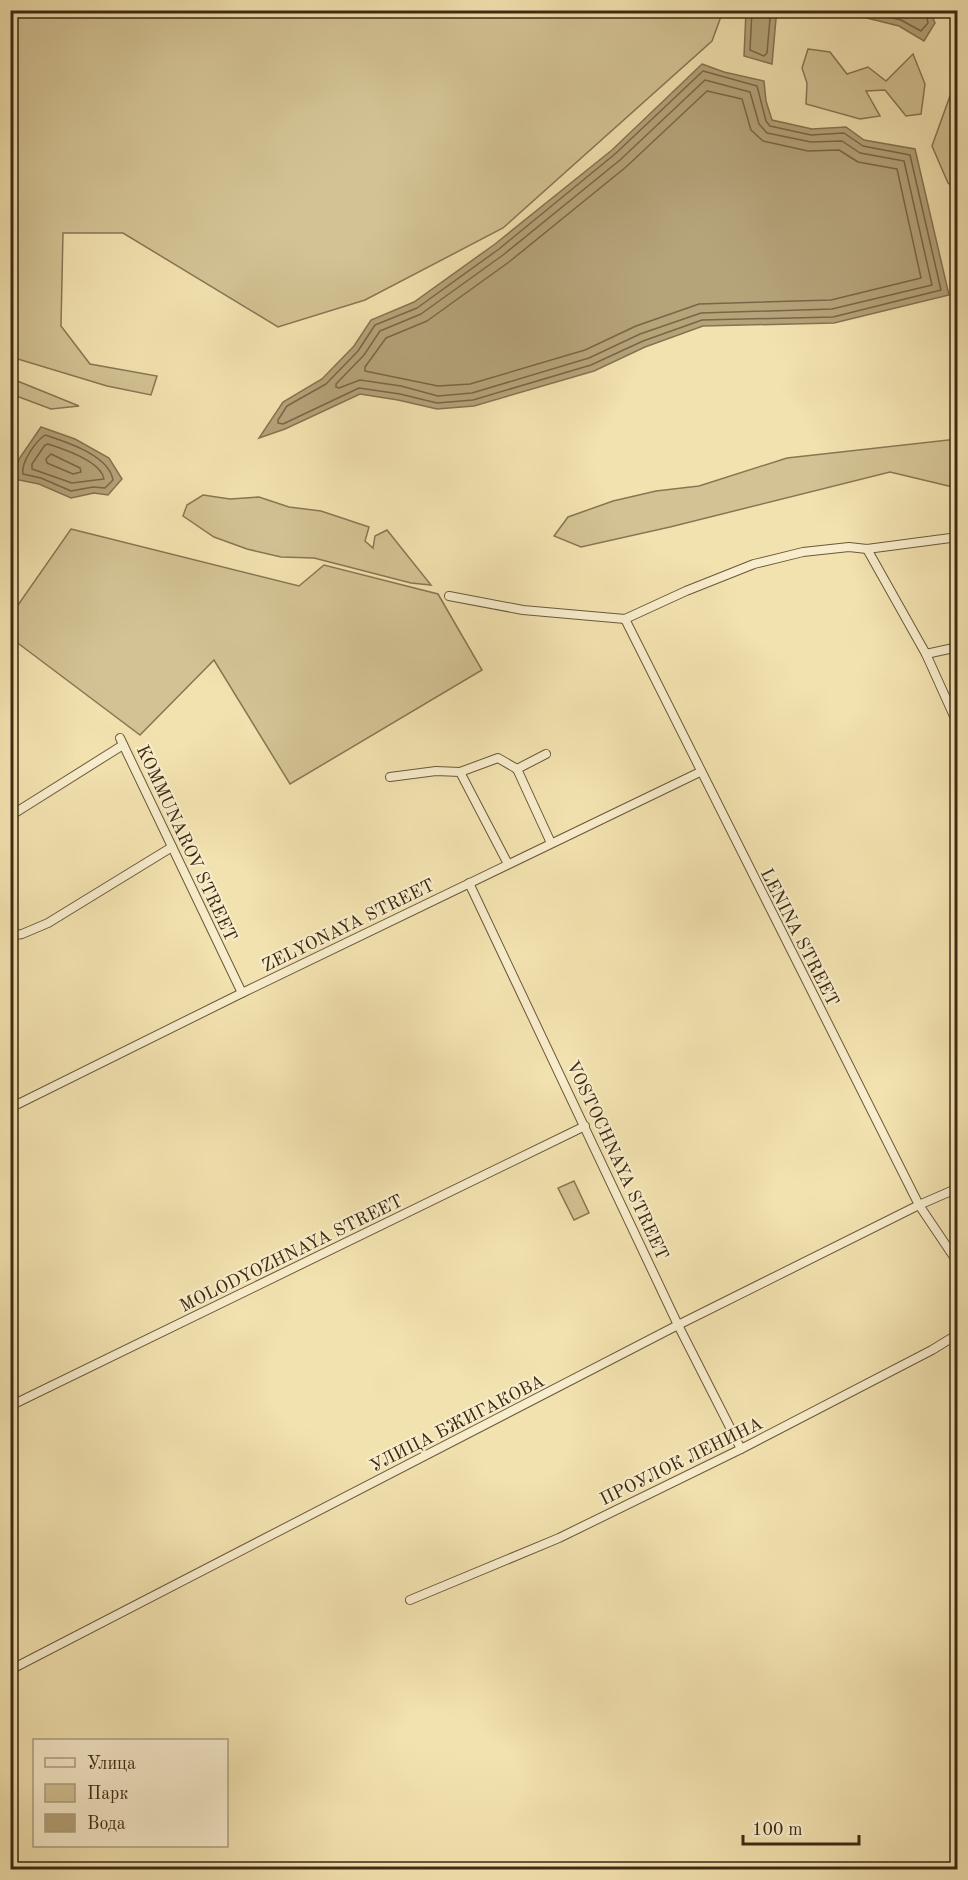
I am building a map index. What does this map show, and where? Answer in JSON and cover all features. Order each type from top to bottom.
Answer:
[{"type":"street","points":[[449,596],[523,610],[625,619],[686,591],[754,564],[803,552],[849,547],[867,549],[957,537]]},
{"type":"street","points":[[867,549],[926,654],[957,725]]},
{"type":"street","name":"LENINA STREET","points":[[625,619],[919,1205],[957,1263]]},
{"type":"street","points":[[926,654],[957,647]]},
{"type":"street","name":"KOMMUNAROV STREET","points":[[10,816],[122,742],[242,993]]},
{"type":"street","points":[[517,769],[546,754]]},
{"type":"street","points":[[390,777],[435,771],[460,772],[498,758],[517,769],[551,843]]},
{"type":"street","points":[[460,772],[508,864]]},
{"type":"street","name":"ZELYONAYA STREET","points":[[10,1108],[242,993],[700,772]]},
{"type":"street","points":[[10,936],[22,934],[48,923],[172,847]]},
{"type":"street","name":"VOSTOCHNAYA STREET","points":[[469,884],[678,1325],[741,1449]]},
{"type":"street","name":"MOLODYOZHNAYA STREET","points":[[10,1406],[585,1126]]},
{"type":"street","name":"УЛИЦА БЖИГАКОВА","points":[[10,1670],[678,1325],[957,1188]]},
{"type":"street","name":"ПРОУЛОК ЛЕНИНА","points":[[410,1600],[559,1538],[741,1449],[932,1350],[957,1334]]},
{"type":"green space","points":[[10,11],[723,11],[712,41],[503,228],[365,300],[278,327],[123,233],[63,233],[61,326],[90,364],[157,376],[151,395],[107,386],[11,357]]},
{"type":"green space","points":[[808,49],[830,52],[847,74],[868,67],[886,81],[913,54],[925,84],[921,114],[906,116],[885,90],[866,91],[880,116],[860,119],[806,104],[807,83],[802,68]]},
{"type":"green space","points":[[957,88],[957,189],[948,183],[932,146],[950,96]]},
{"type":"green space","points":[[10,378],[79,406],[51,409],[11,394]]},
{"type":"green space","points":[[957,439],[957,488],[890,472],[581,547],[554,536],[568,517],[613,501],[656,491],[699,486],[787,458]]},
{"type":"green space","points":[[203,495],[230,499],[259,497],[289,507],[321,511],[369,527],[365,541],[373,548],[375,536],[387,530],[431,585],[411,583],[314,558],[281,557],[247,549],[214,537],[183,516],[187,505]]},
{"type":"green space","points":[[71,529],[299,586],[324,565],[438,594],[482,670],[290,784],[214,660],[140,735],[11,638],[11,615]]},
{"type":"green space","points":[[574,1181],[589,1213],[574,1220],[558,1188]]},
{"type":"water","points":[[746,11],[781,11],[776,19],[772,64],[744,56]]},
{"type":"water","points":[[847,11],[930,11],[935,23],[924,41],[899,26]]},
{"type":"water","points":[[702,64],[724,72],[764,81],[766,101],[772,120],[812,129],[846,127],[864,140],[915,149],[949,295],[834,323],[703,326],[645,347],[594,371],[474,406],[437,409],[360,394],[285,429],[259,438],[283,402],[322,379],[354,346],[371,320],[414,302],[495,244],[612,150]]},
{"type":"water","points":[[41,427],[75,439],[109,458],[122,479],[108,495],[94,493],[71,498],[39,484],[14,479],[19,459]]}]
